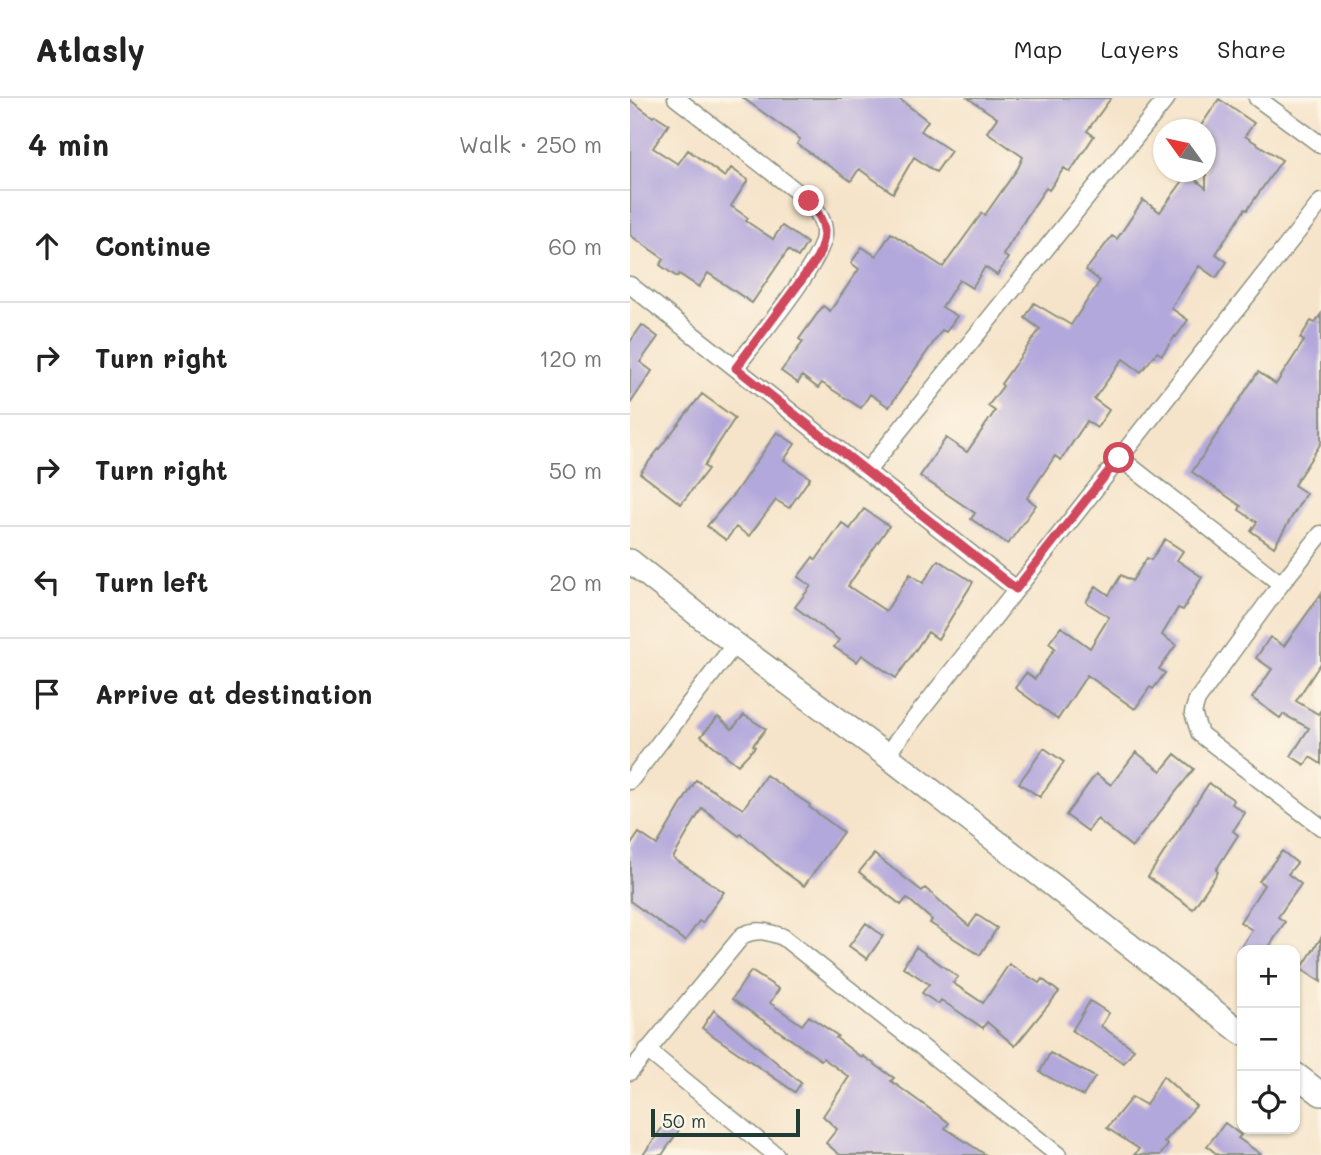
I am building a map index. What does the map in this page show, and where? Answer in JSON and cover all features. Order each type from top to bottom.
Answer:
[{"type":"street","points":[[676,98],[809,201],[824,225],[825,237],[817,259],[736,368]]},
{"type":"street","points":[[867,471],[1167,98]]},
{"type":"street","points":[[1258,98],[1321,145]]},
{"type":"street","points":[[886,755],[1321,201]]},
{"type":"street","points":[[630,285],[1016,589]]},
{"type":"street","points":[[1119,458],[1281,584]]},
{"type":"street","points":[[1321,534],[1281,584],[1197,700],[1193,713],[1200,734],[1321,827]]},
{"type":"street","points":[[630,561],[735,644],[886,755],[1237,1029]]},
{"type":"street","points":[[630,781],[735,644]]},
{"type":"street","points":[[630,1072],[743,935],[755,930],[766,931],[783,937],[1058,1155]]},
{"type":"street","points":[[647,1050],[775,1155]]},
{"type":"street","points":[[1300,1078],[1321,1094]]},
{"type":"building","points":[[743,98],[898,98],[928,121],[921,131],[951,151],[936,172],[914,157],[893,193],[859,169],[851,181],[797,144],[800,139]]},
{"type":"building","points":[[968,98],[1111,98],[1087,131],[1094,136],[1070,172],[1064,168],[1029,213],[1003,255],[1008,258],[997,275],[985,267],[972,288],[959,280],[942,307],[957,316],[946,332],[942,330],[889,407],[870,394],[861,408],[822,383],[818,388],[802,376],[798,383],[781,371],[803,342],[799,339],[823,306],[830,311],[859,269],[851,263],[862,247],[876,256],[891,233],[943,267],[1018,168],[1023,157],[987,132],[997,118]]},
{"type":"building","points":[[1219,99],[1254,123],[1245,136],[1282,160],[1247,210],[1245,209],[1216,254],[1227,262],[1216,278],[1199,266],[1171,308],[1188,320],[1176,337],[1162,355],[1157,352],[1141,372],[1123,359],[1094,399],[1109,410],[1097,428],[1087,421],[1061,460],[1055,456],[1027,498],[1036,505],[1008,544],[971,519],[975,513],[920,476],[946,438],[967,452],[995,411],[988,406],[1040,329],[1025,318],[1034,303],[1071,325],[1100,281],[1086,270],[1112,236],[1117,239],[1143,200],[1160,212],[1182,182],[1198,182],[1206,188],[1206,182],[1216,182],[1216,119],[1205,119]]},
{"type":"building","points":[[630,100],[653,117],[655,115],[669,124],[653,148],[678,164],[688,150],[725,177],[731,168],[748,180],[731,206],[748,218],[746,221],[773,239],[782,226],[807,243],[798,257],[788,250],[752,303],[708,273],[699,287],[679,274],[677,277],[660,265],[664,259],[630,235]]},
{"type":"building","points":[[1321,314],[1321,443],[1294,485],[1306,493],[1274,547],[1251,531],[1257,522],[1239,510],[1241,506],[1192,472],[1258,372],[1276,384],[1304,341],[1300,338],[1311,321],[1315,323]]},
{"type":"building","points":[[642,325],[658,337],[640,362],[652,371],[630,404],[630,342]]},
{"type":"building","points":[[702,394],[735,418],[704,466],[708,469],[681,504],[640,473]]},
{"type":"building","points":[[777,432],[795,444],[784,460],[810,478],[789,508],[776,500],[749,536],[736,527],[726,540],[707,526],[734,494]]},
{"type":"building","points":[[864,509],[889,526],[848,586],[886,611],[910,574],[923,583],[938,560],[973,582],[938,639],[928,632],[896,678],[862,655],[857,662],[834,647],[839,640],[795,607],[811,586],[798,577],[813,557],[816,560],[842,523],[850,529]]},
{"type":"building","points":[[1165,539],[1183,551],[1177,560],[1202,577],[1183,610],[1178,608],[1162,635],[1176,645],[1159,669],[1165,673],[1153,689],[1150,687],[1135,709],[1087,675],[1058,719],[1015,688],[1026,673],[1035,679],[1055,648],[1049,643],[1061,627],[1090,648],[1109,617],[1086,602],[1096,586],[1109,595],[1121,575],[1132,581],[1147,558],[1151,560]]},
{"type":"building","points":[[1321,594],[1321,663],[1296,701],[1318,714],[1321,710],[1321,764],[1310,757],[1305,765],[1291,756],[1309,728],[1283,714],[1280,718],[1252,698],[1272,669],[1256,658],[1270,637],[1284,646]]},
{"type":"building","points":[[744,715],[766,729],[753,745],[755,747],[738,765],[701,736],[718,717],[732,729]]},
{"type":"building","points":[[1044,748],[1064,762],[1040,797],[1019,783]]},
{"type":"building","points":[[1136,752],[1161,771],[1175,754],[1194,769],[1132,847],[1097,819],[1088,831],[1066,815],[1096,774],[1111,785]]},
{"type":"building","points":[[766,775],[843,832],[804,886],[741,834],[739,836],[702,808],[673,858],[724,892],[702,923],[699,921],[685,941],[630,901],[630,846],[639,833],[657,845],[696,780],[743,809]]},
{"type":"building","points":[[1209,783],[1234,800],[1232,804],[1245,813],[1233,831],[1238,835],[1216,870],[1218,872],[1193,909],[1148,877]]},
{"type":"building","points":[[1282,851],[1297,863],[1288,874],[1301,884],[1278,917],[1285,922],[1270,945],[1242,945],[1252,930],[1240,922],[1264,885],[1259,881]]},
{"type":"building","points":[[874,854],[922,891],[925,888],[969,926],[977,915],[997,928],[980,955],[930,923],[932,920],[907,898],[901,905],[859,872]]},
{"type":"building","points":[[866,923],[883,936],[867,959],[849,946]]},
{"type":"building","points":[[1321,938],[1321,982],[1301,969]]},
{"type":"building","points":[[916,947],[958,977],[953,983],[983,1003],[1009,964],[1039,983],[1042,979],[1059,992],[1015,1046],[987,1022],[983,1028],[941,1000],[938,1004],[922,993],[929,984],[903,967]]},
{"type":"building","points":[[751,971],[779,989],[770,1003],[802,1025],[809,1016],[838,1036],[836,1038],[894,1078],[891,1081],[949,1123],[945,1128],[986,1155],[840,1155],[826,1143],[837,1129],[823,1116],[849,1077],[732,999]]},
{"type":"building","points":[[1090,1001],[1109,1013],[1101,1026],[1134,1049],[1124,1063],[1072,1031]]},
{"type":"building","points":[[714,1010],[801,1083],[795,1092],[702,1028]]},
{"type":"building","points":[[1050,1053],[1095,1077],[1083,1096],[1040,1072]]},
{"type":"building","points":[[1163,1076],[1196,1106],[1164,1142],[1168,1145],[1160,1155],[1134,1155],[1139,1149],[1107,1128],[1132,1097],[1146,1105]]},
{"type":"building","points":[[667,1121],[679,1130],[662,1155],[643,1155]]},
{"type":"building","points":[[1225,1123],[1241,1135],[1238,1138],[1262,1155],[1218,1155],[1207,1146]]},
{"type":"route","points":[[809,201],[824,225],[825,237],[817,259],[736,368],[1016,589],[1119,458]]}]
